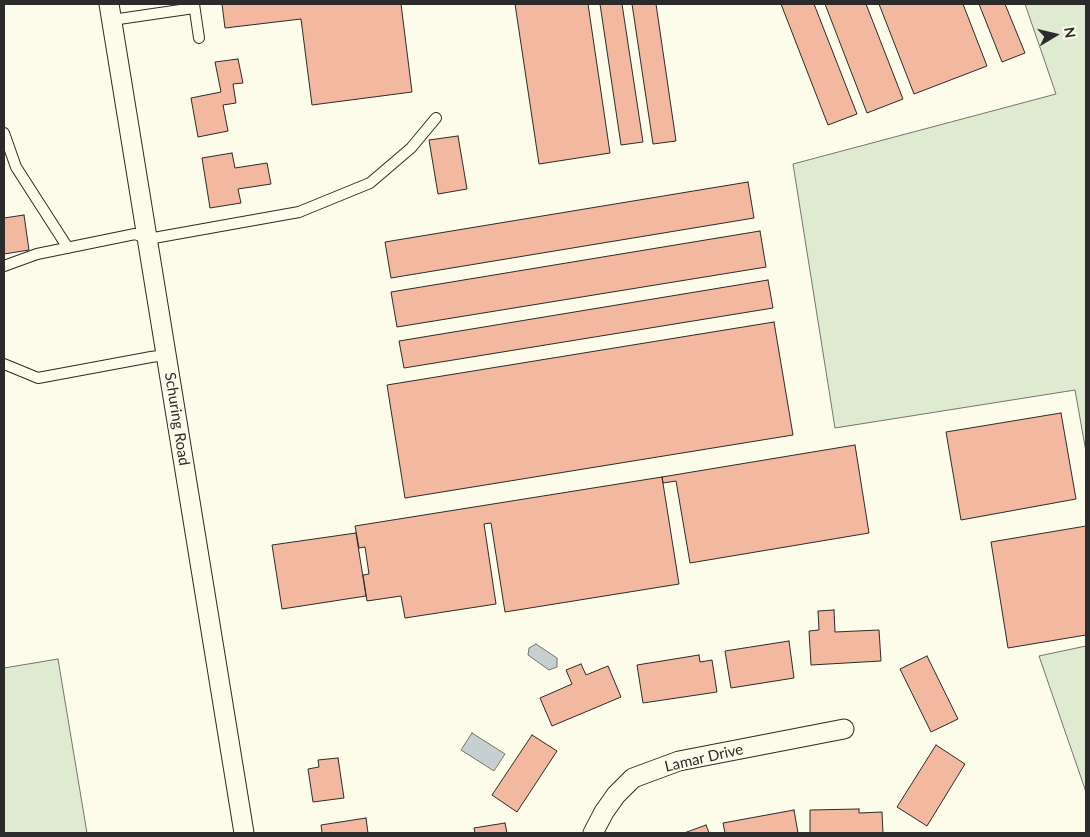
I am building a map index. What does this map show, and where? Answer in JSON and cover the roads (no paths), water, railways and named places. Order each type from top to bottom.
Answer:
[{"type":"street","name":"Schuring Road","points":[[110,12],[244,833]]},
{"type":"street","name":"Lamar Drive","points":[[593,833],[604,812],[616,796],[633,778],[640,775],[679,761],[844,729]]},
{"type":"lane","points":[[110,12],[194,6],[199,38]]},
{"type":"lane","points":[[4,266],[37,254],[135,234],[148,239],[299,212],[370,183],[410,148],[436,118]]},
{"type":"lane","points":[[4,133],[16,167],[68,248]]},
{"type":"lane","points":[[4,364],[38,378],[151,356],[166,355]]}]
